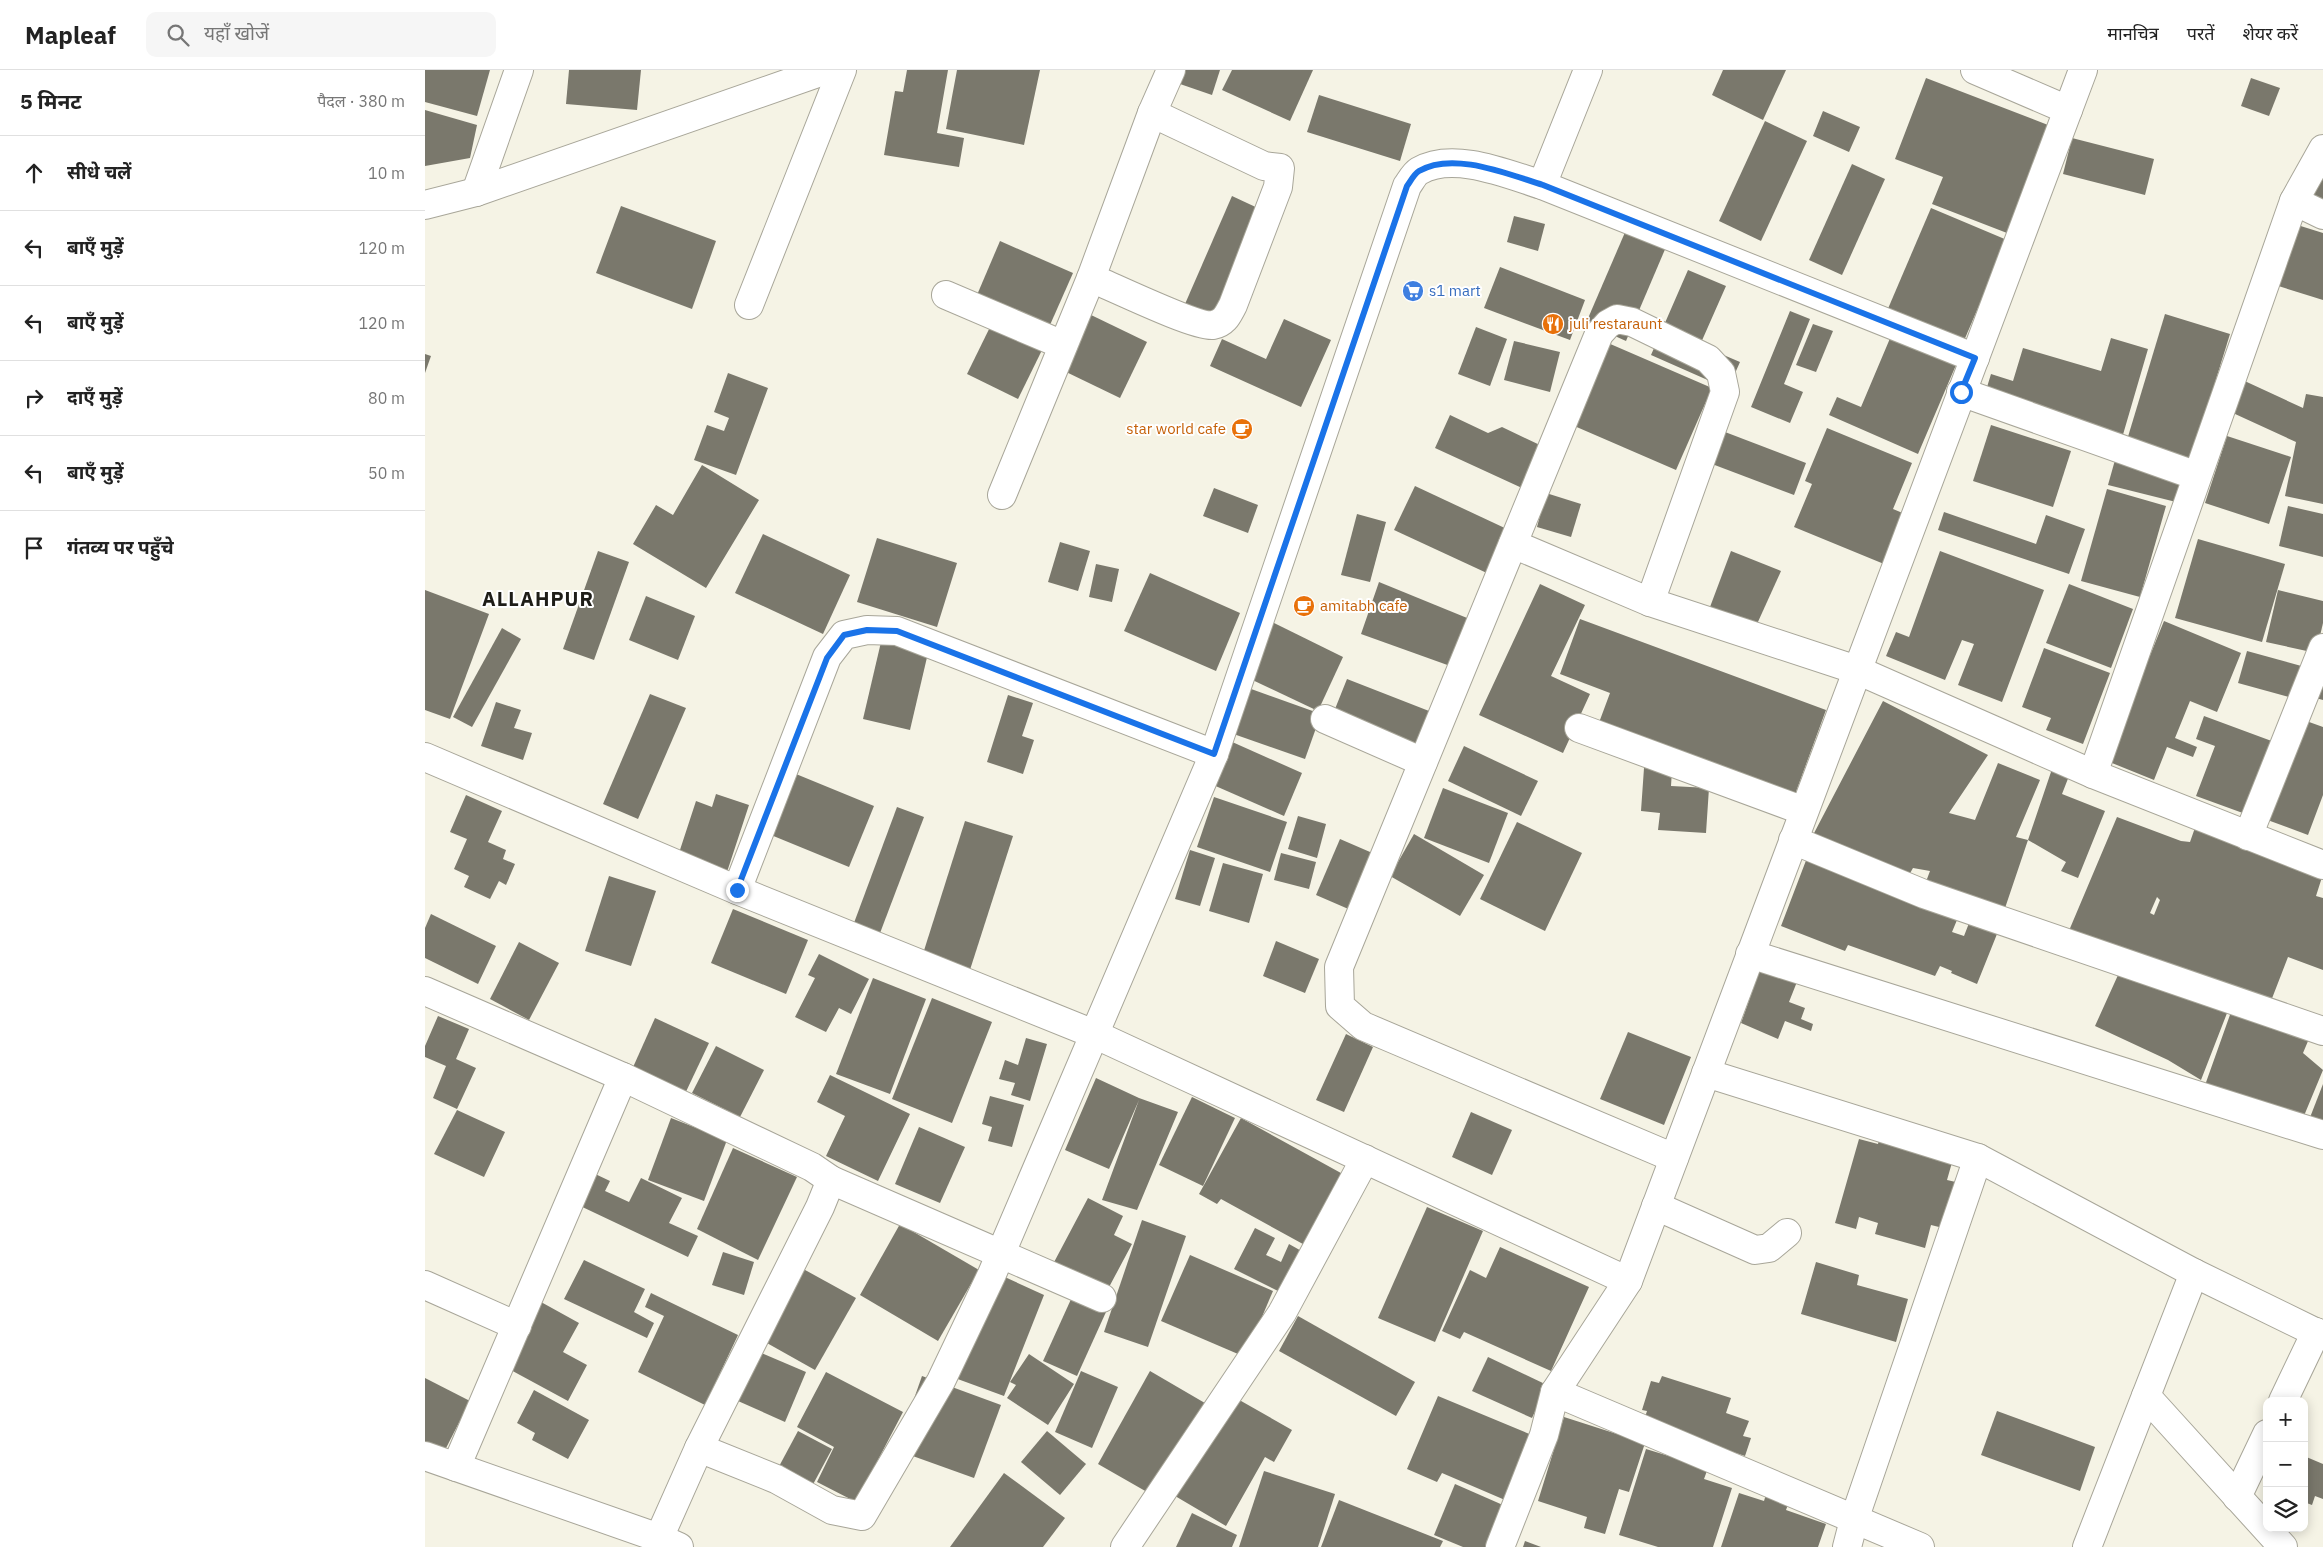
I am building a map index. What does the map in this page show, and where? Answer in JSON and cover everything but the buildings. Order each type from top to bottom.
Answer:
[{"type":"street","points":[[476,192],[519,70]]},
{"type":"street","points":[[425,205],[476,192],[826,70]]},
{"type":"street","points":[[749,306],[842,70]]},
{"type":"street","points":[[1002,496],[1091,278],[1152,112],[1171,70]]},
{"type":"street","points":[[1543,185],[1588,70]]},
{"type":"street","points":[[1975,70],[2068,110]]},
{"type":"street","points":[[1500,1547],[1545,1435],[1555,1392],[1628,1281],[2083,70]]},
{"type":"street","points":[[1091,278],[1192,321],[1212,325],[1225,320],[1233,305],[1278,187],[1280,168],[1264,166],[1152,112]]},
{"type":"street","points":[[2093,774],[2294,201],[2323,149]]},
{"type":"street","points":[[699,1448],[776,1479],[832,1510],[862,1516],[941,1380],[1000,1254],[1214,754],[1407,186],[1417,172],[1444,162],[1477,166],[1543,185],[1975,358]]},
{"type":"street","points":[[2294,201],[2323,215]]},
{"type":"street","points":[[946,295],[1063,345]]},
{"type":"street","points":[[1650,602],[1725,392],[1721,372],[1708,359],[1632,322],[1617,319],[1608,324],[1599,334],[1339,967],[1340,1006],[1363,1026],[1674,1158]]},
{"type":"street","points":[[1961,392],[2197,476]]},
{"type":"street","points":[[1513,544],[1650,602],[1857,670],[2093,774],[2323,865]]},
{"type":"street","points":[[737,890],[827,658],[844,635],[867,630],[897,631],[1214,754]]},
{"type":"street","points":[[2248,836],[2323,648]]},
{"type":"street","points":[[1325,719],[1423,762]]},
{"type":"street","points":[[1579,728],[1804,811]]},
{"type":"street","points":[[425,757],[737,890],[1094,1034],[1628,1281]]},
{"type":"street","points":[[1793,840],[1924,894],[2323,1031]]},
{"type":"street","points":[[1750,954],[2323,1135]]},
{"type":"street","points":[[425,991],[623,1077],[812,1168],[831,1180],[1102,1298]]},
{"type":"street","points":[[1706,1073],[1978,1158],[2194,1273],[2319,1334],[2285,1397]]},
{"type":"street","points":[[456,1467],[623,1077]]},
{"type":"street","points":[[1847,1547],[1854,1520],[1978,1158]]},
{"type":"street","points":[[1125,1547],[1282,1313],[1365,1159]]},
{"type":"street","points":[[425,1456],[669,1543],[699,1448],[820,1207],[831,1180]]},
{"type":"street","points":[[1656,1206],[1755,1250],[1769,1248],[1787,1233]]},
{"type":"street","points":[[2087,1547],[2194,1273]]},
{"type":"street","points":[[425,1285],[517,1326]]},
{"type":"street","points":[[1555,1392],[1920,1547]]},
{"type":"street","points":[[2146,1396],[2283,1547]]},
{"type":"street","points":[[2237,1497],[2263,1442]]},
{"type":"place","name":"s1 mart","points":[[1413,291]]},
{"type":"place","name":"juli restaraunt","points":[[1553,324]]},
{"type":"place","name":"star world cafe","points":[[1242,429]]},
{"type":"place","name":"amitabh cafe","points":[[1304,606]]},
{"type":"district","name":"ALLAHPUR","points":[[538,599]]},
{"type":"route","points":[[737,890],[827,658],[844,635],[867,630],[897,631],[1214,754],[1407,186],[1417,172],[1444,162],[1477,166],[1543,185],[1975,358],[1961,392]]}]
